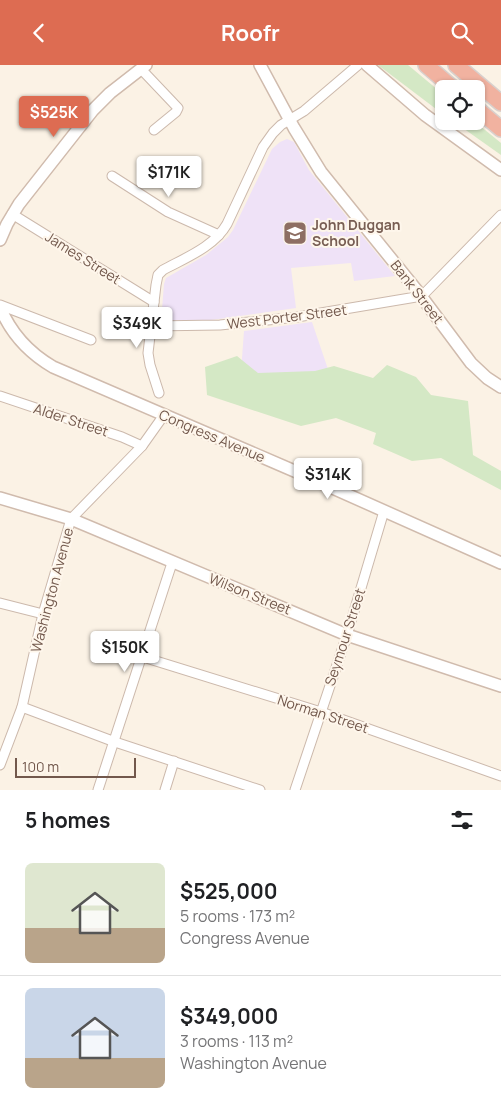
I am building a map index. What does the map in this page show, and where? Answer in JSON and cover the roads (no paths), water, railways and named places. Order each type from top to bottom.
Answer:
[{"type":"highway","points":[[426,65],[444,80]]},
{"type":"highway","points":[[456,65],[501,103]]},
{"type":"highway","points":[[485,116],[501,129]]},
{"type":"street","name":"Bank Street","points":[[260,65],[321,173],[422,297],[471,363],[481,373],[501,387]]},
{"type":"street","points":[[159,393],[149,358],[154,302],[160,272],[208,244],[219,235],[227,224],[267,139],[277,128],[304,111],[358,65]]},
{"type":"street","points":[[367,65],[425,115],[501,170]]},
{"type":"street","points":[[0,240],[12,214],[93,110],[110,93],[143,67],[178,108],[176,112],[154,130]]},
{"type":"street","points":[[112,176],[168,212],[219,235]]},
{"type":"street","name":"James Street","points":[[12,214],[154,302]]},
{"type":"street","points":[[422,297],[501,215]]},
{"type":"street","name":"West Porter Street","points":[[151,326],[230,324],[305,316],[422,297]]},
{"type":"street","points":[[0,306],[91,340]]},
{"type":"street","name":"Congress Avenue","points":[[0,306],[20,341],[41,359],[81,379],[501,563]]},
{"type":"street","name":"Alder Street","points":[[0,396],[122,437],[142,446]]},
{"type":"street","name":"Washington Avenue","points":[[0,765],[22,707],[43,615],[71,519],[142,446],[164,415]]},
{"type":"street","name":"Wilson Street","points":[[0,498],[71,519],[347,635],[501,685]]},
{"type":"street","name":"Seymour Street","points":[[294,790],[347,635],[384,511]]},
{"type":"street","points":[[98,790],[143,657],[172,563]]},
{"type":"street","points":[[0,603],[43,615]]},
{"type":"street","name":"Norman Street","points":[[143,657],[321,712],[501,776]]},
{"type":"street","points":[[22,707],[115,742],[260,790]]},
{"type":"street","points":[[165,790],[174,761]]},
{"type":"place","name":"John Duggan School","points":[[295,233]]}]
